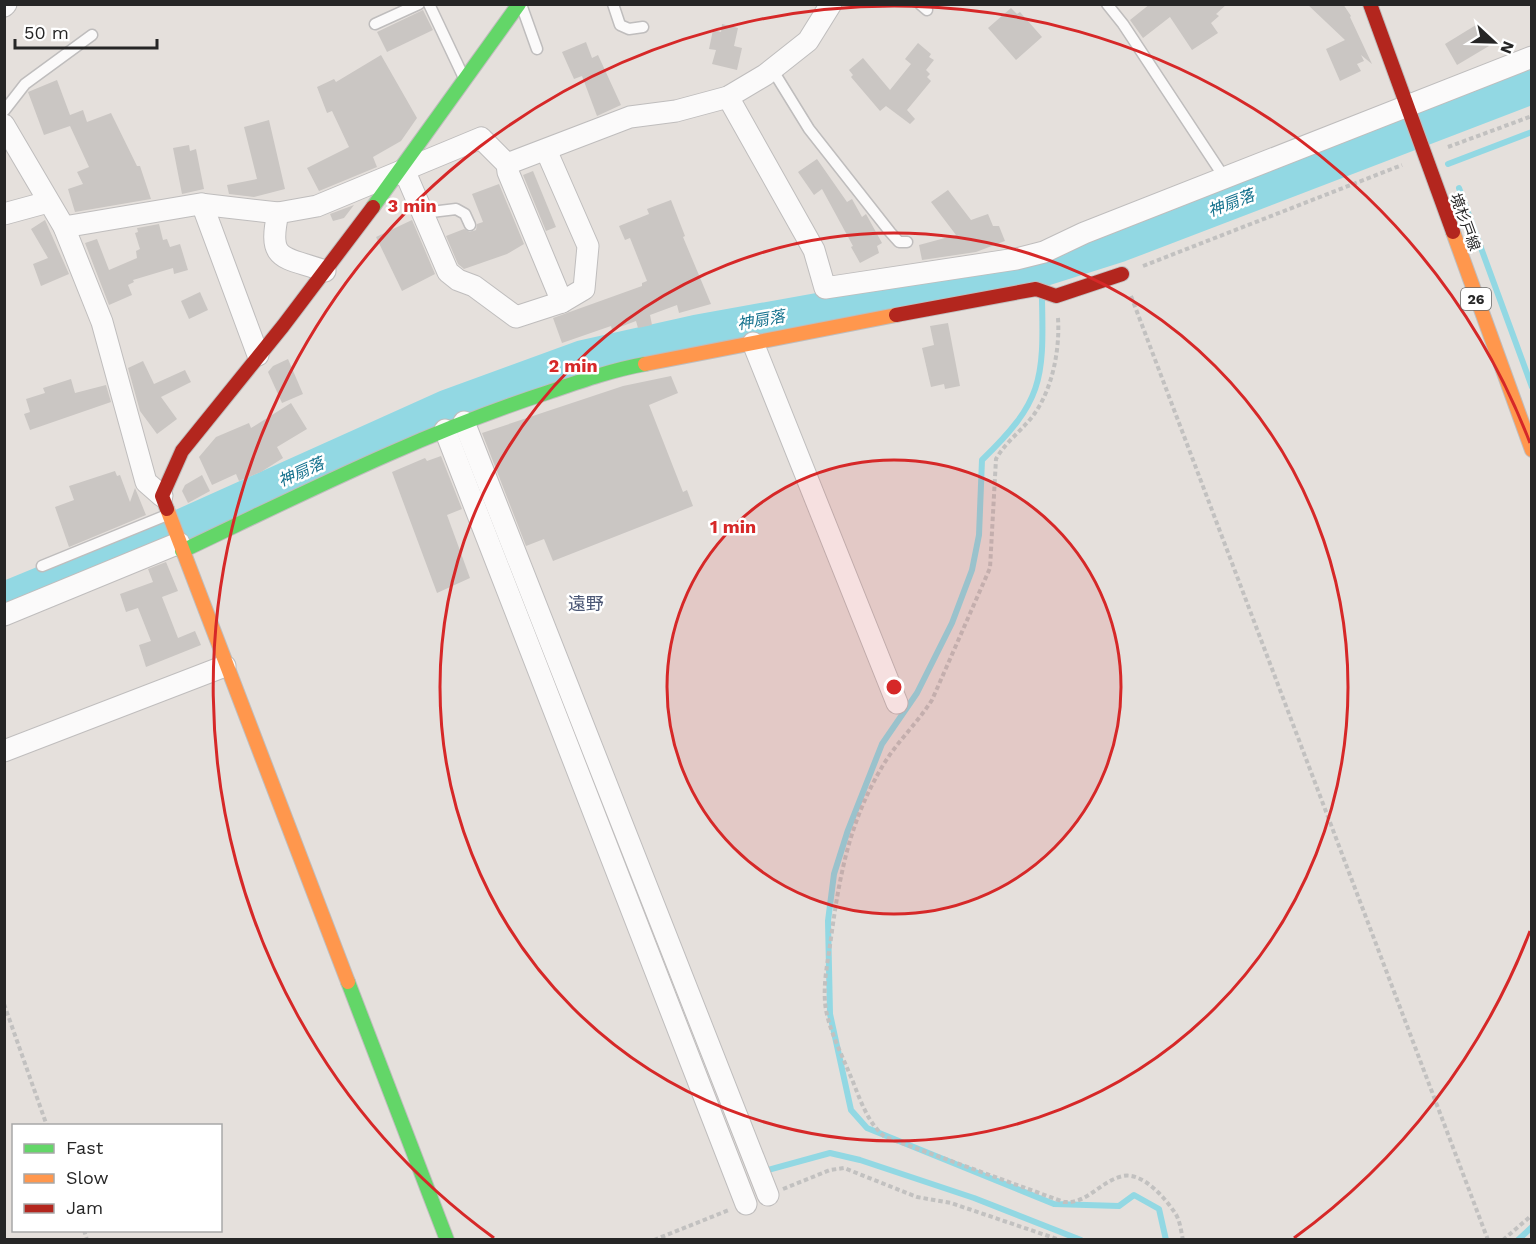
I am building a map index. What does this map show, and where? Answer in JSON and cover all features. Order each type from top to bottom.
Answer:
[{"type":"street","points":[[165,505],[172,467],[182,451],[325,271],[400,172],[520,4]]},
{"type":"street","points":[[507,164],[630,117],[676,111],[728,97],[772,69],[807,41],[831,4]]},
{"type":"street","name":"境杉戸線","points":[[1370,4],[1532,450]]},
{"type":"street","points":[[728,97],[814,250],[825,288],[1016,259],[1044,252],[1084,233],[1224,177],[1407,110],[1532,57]]},
{"type":"street","points":[[4,125],[64,227],[102,322],[146,482],[165,505],[447,1239]]},
{"type":"street","points":[[64,227],[202,204],[278,213],[317,206],[481,138],[507,164],[508,172],[562,302]]},
{"type":"street","points":[[400,172],[408,179],[448,272],[459,280],[474,286],[516,317],[562,302],[584,288],[588,246],[546,150]]},
{"type":"street","points":[[4,214],[48,202]]},
{"type":"street","points":[[202,204],[258,355]]},
{"type":"street","points":[[278,213],[273,234],[274,247],[280,254],[325,271]]},
{"type":"street","points":[[1016,259],[1020,291]]},
{"type":"street","points":[[4,615],[181,547],[358,467],[493,410],[619,369],[1020,291],[1036,289],[1056,296],[1122,274]]},
{"type":"street","points":[[753,343],[897,703]]},
{"type":"street","points":[[464,422],[768,1195]]},
{"type":"street","points":[[445,430],[746,1204]]},
{"type":"street","points":[[4,751],[225,666]]},
{"type":"lane","points":[[375,24],[419,4]]},
{"type":"lane","points":[[429,4],[465,80]]},
{"type":"lane","points":[[520,4],[537,49]]},
{"type":"lane","points":[[613,4],[620,25],[629,29],[643,27]]},
{"type":"lane","points":[[1107,4],[1123,24],[1224,177]]},
{"type":"lane","points":[[4,111],[25,84],[92,35]]},
{"type":"lane","points":[[772,69],[809,129],[890,232],[899,242],[907,242]]},
{"type":"lane","points":[[423,213],[456,209],[465,214],[470,225]]},
{"type":"lane","points":[[42,566],[165,505]]},
{"type":"path","points":[[1488,1239],[1122,274],[1422,152],[1532,116]]},
{"type":"path","points":[[1056,296],[1059,339],[1050,382],[1036,411],[996,459],[990,568],[932,700],[886,759],[864,799],[848,841],[839,874],[826,975],[826,1012],[834,1038],[872,1124],[885,1137],[1064,1202],[1076,1203],[1116,1179],[1124,1176],[1133,1177],[1151,1186],[1176,1214],[1183,1239]]},
{"type":"path","points":[[4,1004],[47,1124]]},
{"type":"path","points":[[768,1195],[830,1170],[844,1168],[917,1197],[951,1203],[1060,1239]]},
{"type":"path","points":[[654,1239],[746,1204]]},
{"type":"path","points":[[1503,1239],[1532,1215]]},
{"type":"building","points":[[1150,4],[1227,4],[1216,14],[1219,16],[1211,23],[1218,33],[1192,50],[1170,17],[1143,38],[1130,20]]},
{"type":"building","points":[[1307,4],[1343,4],[1351,16],[1372,64],[1361,55],[1364,61],[1357,64],[1361,71],[1340,81],[1326,49],[1345,40]]},
{"type":"building","points":[[1011,8],[1017,14],[1020,12],[1042,37],[1016,60],[988,28]]},
{"type":"building","points":[[423,10],[433,30],[387,52],[377,32]]},
{"type":"building","points":[[722,24],[738,28],[734,46],[742,48],[737,70],[712,64],[716,50],[709,49],[713,30],[721,32]]},
{"type":"building","points":[[1476,25],[1489,46],[1457,65],[1445,44]]},
{"type":"building","points":[[586,42],[592,58],[598,55],[621,105],[597,116],[582,76],[574,79],[562,52]]},
{"type":"building","points":[[918,43],[931,54],[929,57],[934,60],[926,70],[930,74],[927,77],[931,81],[907,110],[915,119],[910,124],[886,106],[880,111],[851,77],[853,75],[849,70],[863,58],[890,90],[911,64],[905,59]]},
{"type":"building","points":[[381,55],[417,118],[401,141],[373,157],[377,167],[319,191],[307,168],[349,147],[332,111],[327,113],[317,87],[334,79],[336,82]]},
{"type":"building","points":[[57,80],[70,115],[83,110],[87,122],[111,113],[137,166],[140,166],[151,199],[75,212],[68,189],[83,184],[77,172],[89,167],[70,126],[44,135],[28,92]]},
{"type":"building","points":[[269,120],[285,189],[254,197],[229,194],[227,185],[257,179],[244,127]]},
{"type":"building","points":[[189,145],[190,151],[196,149],[204,189],[182,194],[173,148]]},
{"type":"building","points":[[817,159],[847,202],[852,199],[862,217],[866,214],[882,243],[877,246],[879,253],[860,263],[822,189],[814,195],[798,172]]},
{"type":"building","points":[[533,171],[556,227],[546,231],[523,175]]},
{"type":"building","points":[[499,184],[524,244],[507,254],[464,269],[458,264],[446,236],[464,229],[470,232],[476,230],[477,224],[483,222],[472,194]]},
{"type":"building","points":[[948,190],[971,220],[988,214],[993,226],[999,226],[1005,241],[976,252],[922,260],[919,245],[956,235],[931,202]]},
{"type":"building","points":[[671,200],[685,236],[683,237],[711,304],[679,313],[677,305],[650,315],[652,325],[638,328],[636,321],[612,330],[611,326],[562,343],[553,318],[642,286],[642,283],[647,281],[630,238],[625,240],[619,226],[649,214],[647,209]]},
{"type":"building","points":[[354,205],[344,218],[333,221],[330,214]]},
{"type":"building","points":[[45,220],[69,274],[41,286],[33,264],[48,258],[31,229]]},
{"type":"building","points":[[412,220],[435,274],[402,291],[376,237]]},
{"type":"building","points":[[159,224],[163,240],[167,239],[170,247],[180,244],[188,270],[174,274],[173,268],[133,280],[134,282],[128,285],[132,295],[109,305],[85,243],[97,239],[109,270],[137,258],[136,251],[140,249],[135,233],[138,232],[137,228]]},
{"type":"building","points":[[200,292],[208,310],[189,319],[181,301]]},
{"type":"building","points":[[948,323],[960,386],[945,389],[944,384],[931,387],[922,348],[934,345],[930,326]]},
{"type":"building","points":[[288,359],[303,394],[282,403],[268,372],[273,366]]},
{"type":"building","points":[[143,361],[154,384],[185,370],[191,382],[161,397],[177,419],[157,434],[140,411],[128,368]]},
{"type":"building","points":[[671,376],[678,393],[649,405],[683,492],[687,490],[693,506],[553,561],[544,539],[526,546],[482,433],[623,386]]},
{"type":"building","points":[[71,379],[75,393],[106,385],[111,402],[30,430],[24,414],[30,412],[26,399],[45,393],[43,388]]},
{"type":"building","points":[[291,403],[307,429],[277,447],[283,458],[261,472],[239,481],[236,474],[212,485],[199,457],[216,437],[249,423],[251,428]]},
{"type":"building","points":[[441,456],[462,509],[447,515],[470,578],[437,593],[392,472],[425,458],[427,461]]},
{"type":"building","points":[[115,471],[117,476],[120,475],[130,502],[135,488],[146,515],[69,547],[55,507],[74,500],[69,486]]},
{"type":"building","points":[[202,475],[210,491],[188,503],[182,491],[185,485]]},
{"type":"building","points":[[166,562],[178,591],[162,597],[178,638],[195,631],[201,645],[146,667],[139,645],[151,641],[138,608],[126,612],[120,594],[153,582],[148,569]]},
{"type":"waterway","name":"神扇落","points":[[4,599],[179,527],[446,407],[583,357],[695,332],[1041,270],[1120,245],[1532,87]]},
{"type":"waterway","points":[[1448,164],[1532,132]]},
{"type":"waterway","points":[[1459,188],[1532,387]]},
{"type":"waterway","points":[[1042,300],[1042,351],[1035,389],[1017,422],[982,460],[979,535],[972,570],[952,623],[917,693],[882,744],[848,830],[834,874],[828,921],[830,1014],[851,1110],[867,1128],[1054,1204],[1119,1206],[1134,1195],[1159,1209],[1166,1240]]},
{"type":"waterway","points":[[761,1172],[830,1153],[860,1160],[974,1198],[1081,1240]]},
{"type":"waterway","points":[[1518,1240],[1532,1227]]},
{"type":"traffic: fast","points":[[373,207],[519,4]]},
{"type":"traffic: fast","points":[[182,551],[317,486],[455,426],[585,380],[645,364]]},
{"type":"traffic: fast","points":[[348,982],[447,1240]]},
{"type":"traffic: slow","points":[[1453,232],[1532,450]]},
{"type":"traffic: slow","points":[[645,364],[896,315]]},
{"type":"traffic: slow","points":[[167,509],[348,982]]},
{"type":"traffic: jam","points":[[1370,4],[1453,232]]},
{"type":"traffic: jam","points":[[167,509],[162,496],[182,451],[283,326],[373,207]]},
{"type":"traffic: jam","points":[[896,315],[1036,289],[1056,296],[1122,274]]},
{"type":"district","name":"遠野","points":[[586,603]]}]
